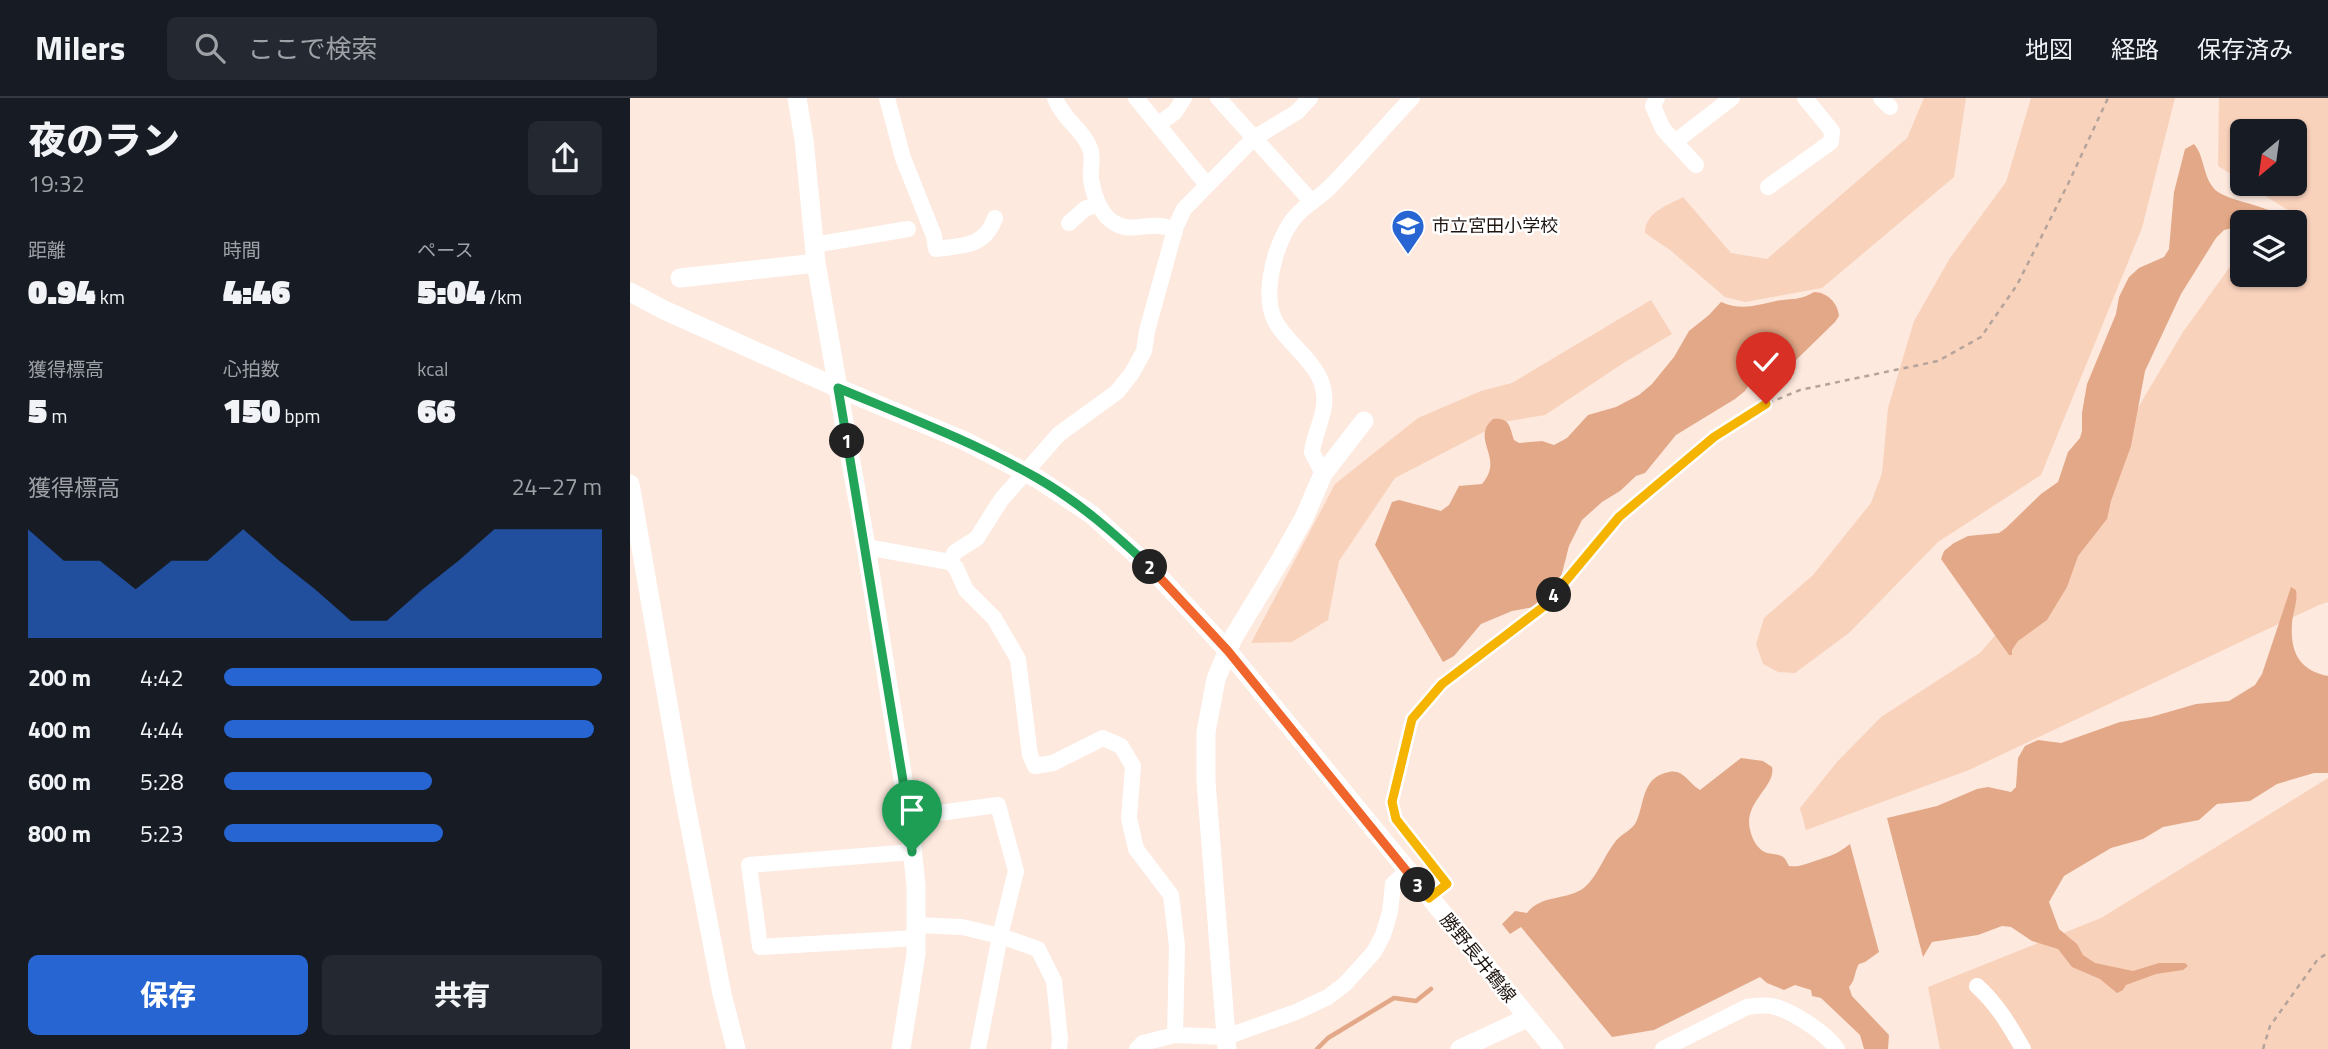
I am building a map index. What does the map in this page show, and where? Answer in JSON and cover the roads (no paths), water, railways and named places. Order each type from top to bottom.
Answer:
[{"type":"street","points":[[797,98],[815,254],[909,817],[916,954],[901,1049]]},
{"type":"street","points":[[887,98],[904,158],[934,236],[936,249],[974,244],[989,233],[995,218]]},
{"type":"street","points":[[1055,98],[1058,107],[1087,141],[1091,152],[1091,179],[1103,213],[1112,222],[1128,228],[1163,224],[1175,230]]},
{"type":"street","points":[[1136,98],[1207,185]]},
{"type":"street","points":[[1159,124],[1175,112],[1184,98]]},
{"type":"street","points":[[1218,98],[1312,202]]},
{"type":"street","points":[[950,562],[955,552],[977,538],[1001,500],[1059,434],[1117,392],[1132,373],[1144,351],[1175,230],[1184,209],[1254,138],[1297,112],[1310,98]]},
{"type":"street","points":[[1323,474],[1312,452],[1324,409],[1325,396],[1320,376],[1276,323],[1270,310],[1271,276],[1279,246],[1296,216],[1329,188],[1412,98]]},
{"type":"street","points":[[1657,98],[1653,106],[1663,129],[1696,164]]},
{"type":"street","points":[[1676,141],[1732,98]]},
{"type":"street","points":[[1768,187],[1830,142],[1832,131],[1805,98]]},
{"type":"street","points":[[1069,223],[1086,208],[1099,205]]},
{"type":"street","points":[[680,278],[815,254],[908,229]]},
{"type":"street","name":"勝野長井鶴線","points":[[630,292],[838,388],[965,442],[1038,479],[1108,528],[1153,570],[1228,651],[1553,1049]]},
{"type":"street","points":[[1226,1043],[1206,781],[1206,732],[1216,679],[1233,638],[1304,518],[1323,474],[1364,421]]},
{"type":"street","points":[[630,484],[683,790],[722,994],[736,1049]]},
{"type":"street","points":[[866,547],[950,562],[956,568],[966,590],[994,618],[1018,659],[1030,755],[1035,766],[1054,763],[1103,738],[1121,746],[1133,766],[1129,818],[1136,849],[1171,895],[1177,946],[1175,1035]]},
{"type":"street","points":[[909,817],[998,805],[1016,871],[978,1049]]},
{"type":"street","points":[[912,852],[749,865],[761,947],[962,927],[1038,949],[1054,981],[1059,1049]]},
{"type":"street","points":[[1137,1049],[1143,1042],[1175,1035],[1226,1043],[1328,997],[1345,984],[1374,952],[1390,912],[1393,884],[1407,871]]},
{"type":"street","points":[[1977,986],[2004,1017],[2023,1049]]},
{"type":"street","points":[[1663,1049],[1685,1043],[1747,1007],[1761,1005],[1776,1007],[1790,1014],[1829,1037],[1837,1049]]},
{"type":"street","points":[[1460,1049],[1527,1018]]},
{"type":"waterway","points":[[1317,1049],[1328,1038],[1394,998],[1416,1001],[1431,989]]},
{"type":"place","name":"市立宮田小学校","points":[[1408,256]]}]
